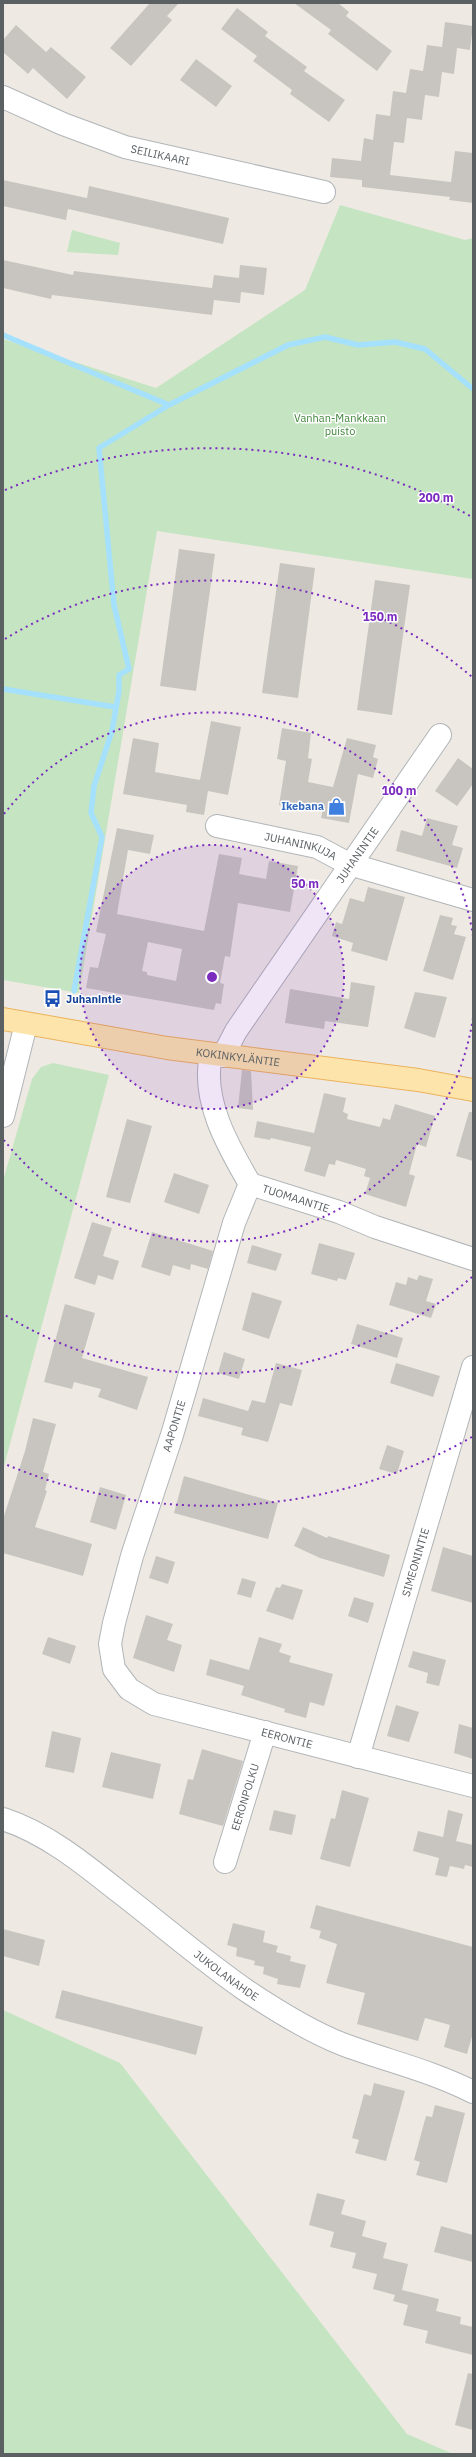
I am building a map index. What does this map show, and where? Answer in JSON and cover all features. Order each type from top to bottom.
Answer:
[{"type":"main road","name":"KOKINKYLÄNTIE","points":[[3,1019],[217,1055],[418,1080],[473,1090]]},
{"type":"street","name":"SEILIKAARI","points":[[3,97],[63,124],[125,147],[324,192]]},
{"type":"street","name":"JUHANINTIE","points":[[217,1055],[231,1037],[349,864],[440,736]]},
{"type":"street","name":"JUHANINKUJA","points":[[217,826],[317,847],[349,864],[473,900]]},
{"type":"street","points":[[3,1116],[26,1024]]},
{"type":"street","name":"TUOMAANTIE","points":[[217,1055],[208,1070],[212,1101],[220,1125],[250,1184],[339,1212],[375,1227],[473,1258]]},
{"type":"street","name":"AAPONTIE","points":[[114,1670],[110,1644],[132,1556],[172,1435],[234,1223],[250,1184]]},
{"type":"street","name":"SIMEONINTIE","points":[[358,1757],[473,1367]]},
{"type":"street","name":"EERONTIE","points":[[114,1670],[129,1689],[154,1704],[473,1786]]},
{"type":"street","name":"EERONPOLKU","points":[[225,1862],[265,1732]]},
{"type":"street","name":"JUKOLANAHDE","points":[[3,1818],[53,1843],[88,1867],[190,1949],[247,1991],[290,2018],[343,2044],[441,2076],[473,2092]]},
{"type":"green space","name":"Vanhan-Mankkaan puisto","points":[[340,205],[465,240],[473,238],[473,579],[157,531],[79,993],[3,980],[3,339],[156,388],[305,290]]},
{"type":"green space","points":[[72,230],[120,243],[118,255],[67,252]]},
{"type":"green space","points":[[53,1063],[109,1075],[3,1470],[3,1181],[32,1079],[41,1067]]},
{"type":"green space","points":[[3,2010],[120,2063],[407,2434],[453,2454],[3,2454]]},
{"type":"building","points":[[150,3],[179,3],[167,16],[172,20],[131,66],[110,48]]},
{"type":"building","points":[[294,3],[338,3],[349,12],[346,16],[392,51],[377,71],[328,34],[331,30]]},
{"type":"building","points":[[237,8],[268,32],[265,36],[307,67],[304,71],[345,100],[329,122],[290,94],[292,90],[253,61],[257,56],[221,29]]},
{"type":"building","points":[[445,22],[473,26],[470,50],[457,48],[454,74],[442,72],[439,97],[425,95],[422,120],[407,118],[404,143],[394,142],[390,175],[451,182],[455,151],[473,153],[473,203],[449,200],[450,197],[362,187],[362,180],[330,177],[332,158],[361,161],[364,138],[373,140],[376,114],[390,116],[393,91],[406,93],[410,69],[423,71],[427,45],[442,47]]},
{"type":"building","points":[[16,25],[46,52],[51,47],[86,77],[67,99],[33,68],[28,74],[3,52],[3,40]]},
{"type":"building","points":[[196,59],[232,86],[216,107],[180,80]]},
{"type":"building","points":[[3,180],[87,198],[89,186],[229,218],[223,244],[68,209],[66,220],[3,206]]},
{"type":"building","points":[[3,260],[73,275],[74,271],[212,288],[214,275],[239,278],[240,265],[267,268],[264,295],[241,292],[240,303],[214,300],[212,315],[52,295],[51,299],[3,288]]},
{"type":"building","points":[[179,549],[215,554],[196,691],[160,686]]},
{"type":"building","points":[[280,563],[315,568],[298,698],[262,693]]},
{"type":"building","points":[[375,580],[410,585],[392,715],[357,710]]},
{"type":"building","points":[[211,721],[241,727],[228,795],[208,791],[204,815],[186,812],[187,805],[123,794],[133,738],[159,743],[155,772],[200,780]]},
{"type":"building","points":[[282,728],[311,733],[308,758],[312,759],[308,782],[333,787],[347,738],[376,745],[373,757],[378,759],[373,778],[358,774],[349,823],[321,818],[323,809],[279,805],[286,761],[277,759]]},
{"type":"building","points":[[458,758],[473,769],[473,784],[457,806],[435,791]]},
{"type":"building","points":[[427,818],[458,826],[452,845],[463,848],[457,868],[396,851],[401,830],[422,836]]},
{"type":"building","points":[[117,828],[154,835],[150,854],[128,850],[117,914],[204,931],[219,854],[242,858],[239,874],[266,879],[269,861],[298,866],[290,912],[238,903],[230,957],[225,956],[220,983],[224,984],[221,1004],[216,1003],[214,1010],[86,988],[90,967],[98,968],[106,934],[96,932]],"holes":[[[148,942],[182,949],[176,981],[147,975],[147,972],[142,971]]]},
{"type":"building","points":[[368,887],[405,897],[387,961],[351,951],[353,943],[332,936],[336,922],[342,924],[350,898],[364,902]]},
{"type":"building","points":[[440,915],[453,918],[451,925],[457,926],[454,934],[466,937],[453,980],[423,971]]},
{"type":"building","points":[[351,982],[375,986],[368,1027],[325,1021],[324,1029],[285,1023],[290,989],[349,999]]},
{"type":"building","points":[[415,992],[447,997],[435,1038],[404,1028]]},
{"type":"building","points":[[242,1070],[251,1071],[253,1110],[238,1108]]},
{"type":"building","points":[[324,1093],[346,1098],[343,1112],[348,1114],[347,1119],[380,1127],[383,1118],[390,1120],[395,1104],[435,1116],[426,1147],[417,1144],[409,1174],[415,1176],[406,1207],[365,1194],[370,1178],[364,1176],[366,1169],[336,1160],[335,1165],[329,1164],[325,1177],[304,1171],[311,1147],[271,1138],[270,1140],[254,1137],[257,1121],[314,1133]]},
{"type":"building","points":[[469,1112],[473,1112],[473,1161],[456,1156]]},
{"type":"building","points":[[127,1119],[152,1126],[130,1203],[106,1197]]},
{"type":"building","points":[[174,1173],[209,1185],[199,1214],[164,1202]]},
{"type":"building","points":[[92,1222],[112,1228],[103,1256],[119,1261],[113,1280],[98,1275],[95,1285],[74,1278]]},
{"type":"building","points":[[152,1232],[213,1251],[208,1269],[191,1264],[190,1270],[173,1265],[170,1276],[141,1267]]},
{"type":"building","points":[[319,1243],[355,1253],[346,1280],[338,1278],[337,1281],[311,1274]]},
{"type":"building","points":[[252,1245],[282,1254],[276,1271],[247,1263]]},
{"type":"building","points":[[419,1275],[433,1279],[426,1301],[436,1304],[431,1318],[389,1305],[396,1282],[406,1285],[408,1277],[417,1280]]},
{"type":"building","points":[[252,1292],[282,1301],[269,1339],[242,1330]]},
{"type":"building","points":[[65,1304],[95,1313],[82,1358],[148,1377],[137,1410],[98,1397],[101,1389],[74,1382],[72,1389],[44,1382]]},
{"type":"building","points":[[357,1324],[403,1338],[397,1358],[351,1344]]},
{"type":"building","points":[[224,1352],[245,1359],[239,1379],[218,1373]]},
{"type":"building","points":[[276,1363],[302,1370],[292,1406],[280,1403],[268,1442],[241,1435],[243,1428],[198,1416],[203,1398],[248,1411],[252,1400],[265,1403]]},
{"type":"building","points":[[396,1363],[440,1376],[433,1397],[390,1383]]},
{"type":"building","points":[[33,1418],[56,1424],[43,1472],[49,1474],[45,1490],[47,1491],[35,1527],[92,1544],[83,1576],[3,1553],[3,1519],[25,1451]]},
{"type":"building","points":[[387,1445],[404,1451],[397,1474],[379,1469]]},
{"type":"building","points":[[184,1476],[278,1503],[268,1539],[174,1513]]},
{"type":"building","points":[[100,1487],[126,1495],[116,1530],[90,1522]]},
{"type":"building","points":[[303,1527],[327,1538],[328,1536],[390,1555],[384,1577],[320,1558],[294,1546]]},
{"type":"building","points":[[443,1547],[473,1556],[473,1603],[431,1591]]},
{"type":"building","points":[[156,1556],[175,1562],[168,1584],[149,1578]]},
{"type":"building","points":[[242,1578],[256,1582],[251,1598],[237,1594]]},
{"type":"building","points":[[282,1584],[303,1590],[293,1620],[266,1611],[276,1587],[280,1588]]},
{"type":"building","points":[[354,1597],[374,1603],[368,1623],[348,1616]]},
{"type":"building","points":[[146,1615],[173,1624],[167,1640],[182,1645],[174,1672],[133,1658]]},
{"type":"building","points":[[48,1637],[76,1646],[70,1664],[42,1654]]},
{"type":"building","points":[[259,1637],[282,1644],[279,1652],[291,1656],[289,1662],[333,1674],[324,1706],[310,1702],[306,1718],[284,1712],[285,1709],[241,1695],[244,1686],[206,1675],[210,1659],[249,1670]]},
{"type":"building","points":[[413,1651],[446,1660],[439,1686],[426,1683],[428,1673],[408,1667]]},
{"type":"building","points":[[396,1705],[419,1712],[409,1742],[387,1736]]},
{"type":"building","points":[[459,1724],[473,1728],[473,1759],[454,1753]]},
{"type":"building","points":[[52,1731],[81,1738],[74,1773],[45,1767]]},
{"type":"building","points":[[202,1749],[243,1761],[223,1826],[179,1814],[188,1779],[193,1780]]},
{"type":"building","points":[[111,1752],[161,1764],[153,1799],[102,1787]]},
{"type":"building","points":[[342,1790],[369,1798],[350,1867],[320,1859],[331,1818],[335,1819]]},
{"type":"building","points":[[274,1810],[296,1815],[292,1835],[269,1830]]},
{"type":"building","points":[[448,1810],[463,1814],[456,1841],[473,1845],[473,1867],[465,1865],[464,1869],[450,1866],[447,1877],[435,1875],[439,1858],[413,1851],[418,1831],[443,1837]]},
{"type":"building","points":[[316,1905],[473,1947],[473,2033],[467,2054],[444,2047],[450,2025],[425,2018],[418,2041],[357,2024],[365,1993],[326,1983],[337,1944],[319,1938],[321,1931],[310,1928]]},
{"type":"building","points":[[233,1923],[265,1931],[263,1942],[278,1946],[276,1952],[291,1956],[290,1961],[306,1965],[300,1988],[277,1984],[278,1979],[263,1974],[264,1967],[254,1965],[255,1961],[236,1956],[237,1948],[227,1945]]},
{"type":"building","points":[[3,1929],[45,1940],[39,1966],[3,1956]]},
{"type":"building","points":[[62,1990],[203,2027],[196,2055],[55,2018]]},
{"type":"building","points":[[374,2083],[405,2091],[386,2161],[355,2153],[359,2140],[352,2138],[364,2094],[371,2096]]},
{"type":"building","points":[[435,2105],[465,2113],[447,2183],[416,2175],[420,2162],[414,2160],[426,2116],[432,2117]]},
{"type":"building","points":[[317,2193],[345,2200],[341,2214],[366,2221],[362,2236],[387,2243],[383,2258],[408,2264],[402,2290],[439,2299],[436,2311],[461,2317],[460,2324],[473,2327],[473,2355],[425,2343],[428,2331],[403,2325],[408,2305],[393,2301],[395,2295],[373,2289],[377,2274],[352,2268],[356,2253],[330,2247],[334,2232],[309,2225]]},
{"type":"building","points":[[441,2226],[473,2235],[473,2262],[434,2252]]},
{"type":"building","points":[[468,2373],[473,2374],[473,2430],[455,2425]]},
{"type":"waterway","points":[[3,335],[169,405]]},
{"type":"waterway","points":[[74,991],[102,837],[91,813],[94,786],[112,731],[119,691],[119,675],[129,669],[114,605],[99,448],[169,405],[288,345],[325,337],[358,345],[395,342],[425,349],[473,389]]},
{"type":"waterway","points":[[3,689],[115,707]]},
{"type":"place","name":"Ikebana","points":[[337,806]]},
{"type":"place","name":"Juhanintie","points":[[53,999]]}]
